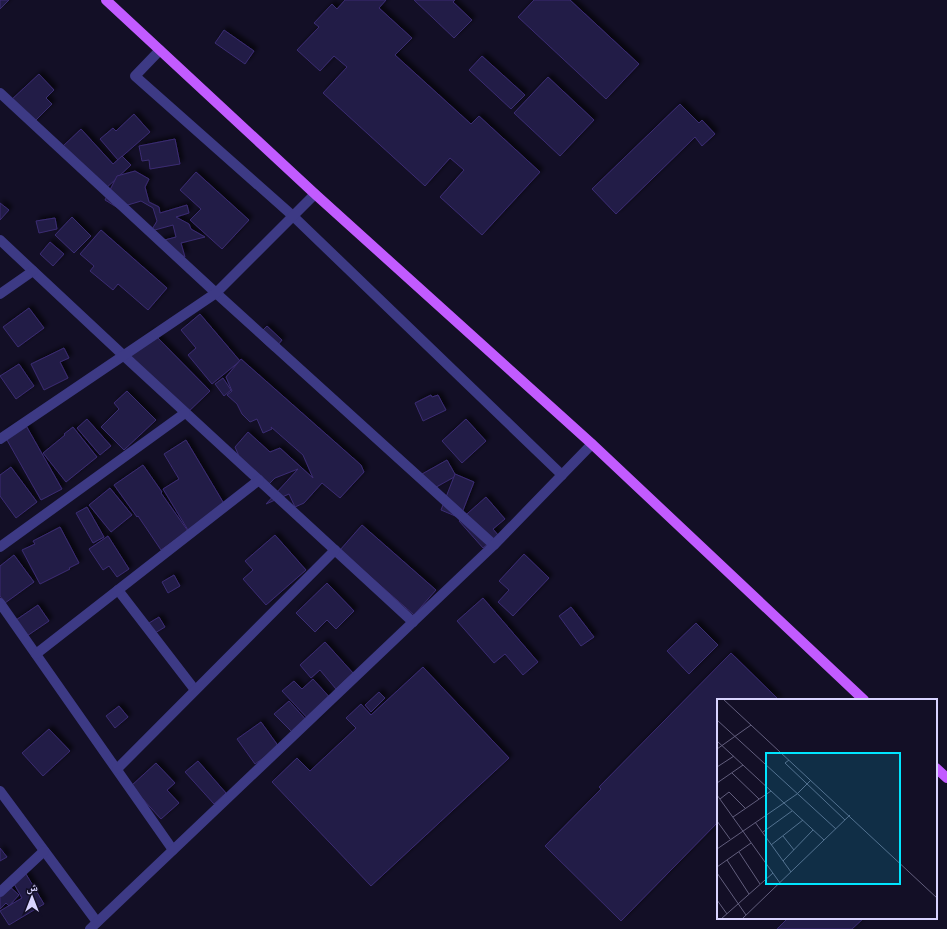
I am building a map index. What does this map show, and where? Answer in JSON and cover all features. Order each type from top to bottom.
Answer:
[{"type":"main road","points":[[106,0],[316,194],[592,444],[863,699]]},
{"type":"main road","points":[[937,769],[947,778]]},
{"type":"street","points":[[160,50],[135,76],[293,216],[562,475]]},
{"type":"street","points":[[0,93],[216,293],[494,545]]},
{"type":"street","points":[[0,439],[216,293],[316,194]]},
{"type":"street","points":[[0,240],[185,413],[413,622]]},
{"type":"street","points":[[0,294],[33,271]]},
{"type":"street","points":[[0,547],[185,413]]},
{"type":"street","points":[[0,790],[44,851],[94,926],[494,545],[592,444]]},
{"type":"street","points":[[36,654],[259,480]]},
{"type":"street","points":[[117,769],[335,550]]},
{"type":"street","points":[[118,590],[195,690]]},
{"type":"street","points":[[0,603],[173,850]]},
{"type":"street","points":[[0,892],[44,851]]},
{"type":"building","points":[[0,0],[9,0],[0,9]]},
{"type":"building","points":[[345,0],[386,0],[379,8],[412,38],[395,55],[471,124],[479,116],[540,172],[482,235],[440,197],[464,170],[450,158],[425,186],[323,93],[347,67],[334,56],[320,71],[297,50],[319,27],[314,23],[332,4],[337,9]]},
{"type":"building","points":[[414,0],[455,0],[453,2],[472,20],[454,38]]},
{"type":"building","points":[[534,0],[570,0],[639,64],[606,99],[518,17]]},
{"type":"building","points":[[224,30],[254,51],[245,64],[215,43]]},
{"type":"building","points":[[482,56],[525,95],[511,109],[469,70]]},
{"type":"building","points":[[39,74],[54,90],[46,98],[52,104],[32,124],[10,101]]},
{"type":"building","points":[[548,77],[594,120],[560,156],[514,113]]},
{"type":"building","points":[[680,104],[699,123],[702,120],[715,134],[702,146],[695,137],[616,214],[592,189]]},
{"type":"building","points":[[134,114],[150,132],[118,160],[100,139],[113,128],[116,131]]},
{"type":"building","points":[[81,129],[113,164],[122,156],[131,165],[103,191],[62,147]]},
{"type":"building","points":[[175,139],[180,164],[150,169],[149,160],[142,161],[139,146]]},
{"type":"building","points":[[135,171],[149,179],[145,187],[149,202],[159,207],[160,213],[187,205],[189,213],[176,217],[189,224],[191,229],[205,237],[181,243],[185,257],[157,242],[176,237],[173,225],[151,231],[157,221],[153,208],[141,201],[118,208],[105,200],[117,176]]},
{"type":"building","points":[[196,172],[249,220],[222,249],[190,220],[201,209],[180,190]]},
{"type":"building","points":[[0,203],[9,210],[0,220]]},
{"type":"building","points":[[72,217],[91,236],[74,253],[55,235]]},
{"type":"building","points":[[55,218],[57,229],[39,233],[36,221]]},
{"type":"building","points":[[101,230],[167,288],[148,310],[118,284],[113,290],[90,271],[94,266],[80,254]]},
{"type":"building","points":[[50,242],[64,254],[53,266],[40,254]]},
{"type":"building","points":[[29,308],[44,328],[18,347],[3,327]]},
{"type":"building","points":[[200,314],[240,361],[212,384],[188,355],[196,348],[181,330]]},
{"type":"building","points":[[267,326],[282,340],[273,351],[257,336]]},
{"type":"building","points":[[152,332],[210,391],[185,415],[127,357]]},
{"type":"building","points":[[64,348],[69,358],[60,362],[68,378],[44,390],[31,364]]},
{"type":"building","points":[[241,359],[361,465],[364,472],[340,498],[322,483],[304,503],[295,507],[289,494],[266,504],[298,469],[275,478],[268,485],[241,461],[235,447],[248,432],[270,452],[280,448],[313,478],[303,455],[271,427],[272,429],[263,433],[257,419],[250,422],[242,414],[237,404],[227,395],[232,391],[226,377]]},
{"type":"building","points":[[19,364],[34,386],[16,399],[0,376]]},
{"type":"building","points":[[223,378],[231,390],[224,396],[215,384]]},
{"type":"building","points":[[127,391],[156,420],[124,450],[101,427],[119,409],[114,403]]},
{"type":"building","points":[[431,395],[432,397],[438,395],[446,410],[423,421],[415,403]]},
{"type":"building","points":[[87,419],[111,446],[100,455],[77,428]]},
{"type":"building","points":[[466,419],[486,441],[462,463],[442,441]]},
{"type":"building","points":[[24,422],[62,489],[41,500],[3,433]]},
{"type":"building","points":[[73,427],[97,457],[66,482],[43,453]]},
{"type":"building","points":[[186,440],[226,507],[188,530],[163,489],[179,479],[164,454]]},
{"type":"building","points":[[447,460],[456,476],[431,490],[422,474]]},
{"type":"building","points":[[143,465],[188,531],[161,550],[138,516],[137,517],[114,485]]},
{"type":"building","points":[[11,467],[37,502],[16,518],[0,496],[0,475]]},
{"type":"building","points":[[455,474],[474,482],[460,518],[441,510]]},
{"type":"building","points":[[110,488],[132,515],[111,532],[89,505]]},
{"type":"building","points":[[486,497],[505,519],[493,529],[498,535],[483,548],[459,521]]},
{"type":"building","points":[[87,507],[104,537],[93,543],[76,513]]},
{"type":"building","points":[[362,525],[436,590],[414,615],[340,550]]},
{"type":"building","points":[[60,527],[79,563],[40,584],[22,550],[35,544],[33,541]]},
{"type":"building","points":[[275,535],[306,570],[266,605],[243,579],[253,570],[245,561]]},
{"type":"building","points":[[108,536],[129,569],[117,577],[109,566],[103,570],[89,549]]},
{"type":"building","points":[[524,554],[549,578],[513,616],[498,602],[509,590],[499,581]]},
{"type":"building","points":[[14,555],[34,582],[5,603],[0,596],[0,566]]},
{"type":"building","points":[[174,575],[180,586],[168,593],[162,582]]},
{"type":"building","points":[[327,583],[354,611],[336,629],[327,620],[315,632],[296,613]]},
{"type":"building","points":[[483,598],[538,662],[523,675],[505,654],[494,663],[457,621]]},
{"type":"building","points":[[38,605],[49,621],[24,638],[13,622]]},
{"type":"building","points":[[571,607],[594,637],[581,646],[559,616]]},
{"type":"building","points":[[159,617],[165,627],[155,633],[149,623]]},
{"type":"building","points":[[696,623],[718,645],[689,674],[667,651]]},
{"type":"building","points":[[325,642],[353,673],[336,689],[320,670],[311,678],[300,665]]},
{"type":"building","points":[[731,653],[778,699],[717,699],[717,823],[621,921],[545,846],[601,789],[599,787]]},
{"type":"building","points":[[423,667],[509,758],[371,886],[272,782],[297,758],[310,771],[356,728],[346,718],[361,704],[371,715]]},
{"type":"building","points":[[313,679],[334,702],[312,723],[282,691],[294,681],[302,689]]},
{"type":"building","points":[[379,692],[385,698],[371,712],[365,705]]},
{"type":"building","points":[[289,701],[309,723],[295,735],[274,714]]},
{"type":"building","points":[[119,706],[128,717],[115,728],[106,716]]},
{"type":"building","points":[[261,722],[279,747],[255,764],[237,739]]},
{"type":"building","points":[[49,729],[70,751],[43,776],[22,753]]},
{"type":"building","points":[[198,761],[226,793],[214,804],[185,772]]},
{"type":"building","points":[[156,763],[175,783],[167,790],[179,803],[161,819],[131,786]]},
{"type":"building","points":[[0,848],[7,857],[0,861]]},
{"type":"building","points":[[26,874],[44,904],[9,925],[0,911],[22,898],[13,882]]},
{"type":"building","points":[[8,885],[19,895],[9,906],[6,903],[0,909],[0,894]]},
{"type":"building","points":[[787,919],[863,919],[852,929],[777,929]]}]
